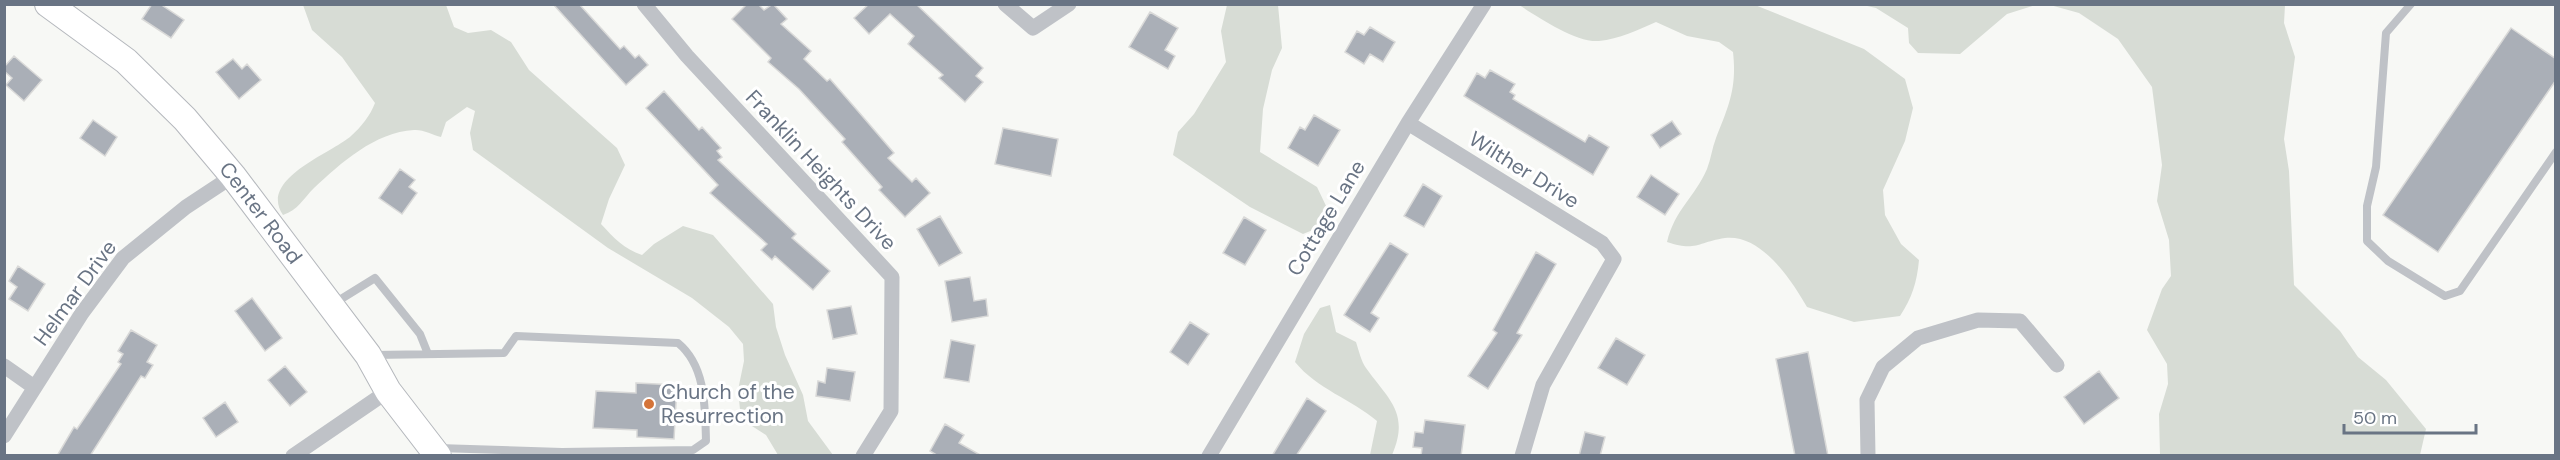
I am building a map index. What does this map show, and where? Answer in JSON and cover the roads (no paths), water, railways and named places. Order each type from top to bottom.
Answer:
[{"type":"main road","name":"Center Road","points":[[48,4],[126,61],[185,119],[233,176],[368,355],[388,391],[435,452]]},
{"type":"street","name":"Franklin Heights Drive","points":[[645,4],[687,56],[892,277],[891,411],[863,456]]},
{"type":"street","points":[[1005,4],[1033,28],[1069,4]]},
{"type":"street","name":"Cottage Lane","points":[[1209,456],[1408,123],[1484,4]]},
{"type":"street","name":"Wilther Drive","points":[[1408,123],[1602,243],[1614,259],[1543,385],[1522,456]]},
{"type":"street","name":"Helmar Drive","points":[[4,436],[82,313],[123,258],[186,207],[233,176]]},
{"type":"street","points":[[1868,456],[1867,400],[1883,367],[1918,339],[1978,320],[2020,321],[2057,365]]},
{"type":"street","points":[[4,366],[34,387]]},
{"type":"street","points":[[292,456],[388,391]]},
{"type":"lane","points":[[2411,4],[2386,33],[2376,167],[2367,206],[2367,241],[2388,261],[2445,296],[2460,291],[2556,152]]},
{"type":"lane","points":[[330,306],[375,278],[420,334],[428,354]]},
{"type":"lane","points":[[368,355],[504,353],[516,336],[678,343],[690,353],[698,370],[705,411],[706,441],[693,450],[435,452]]},
{"type":"place","name":"Church of the Resurrection","points":[[649,404]]}]
